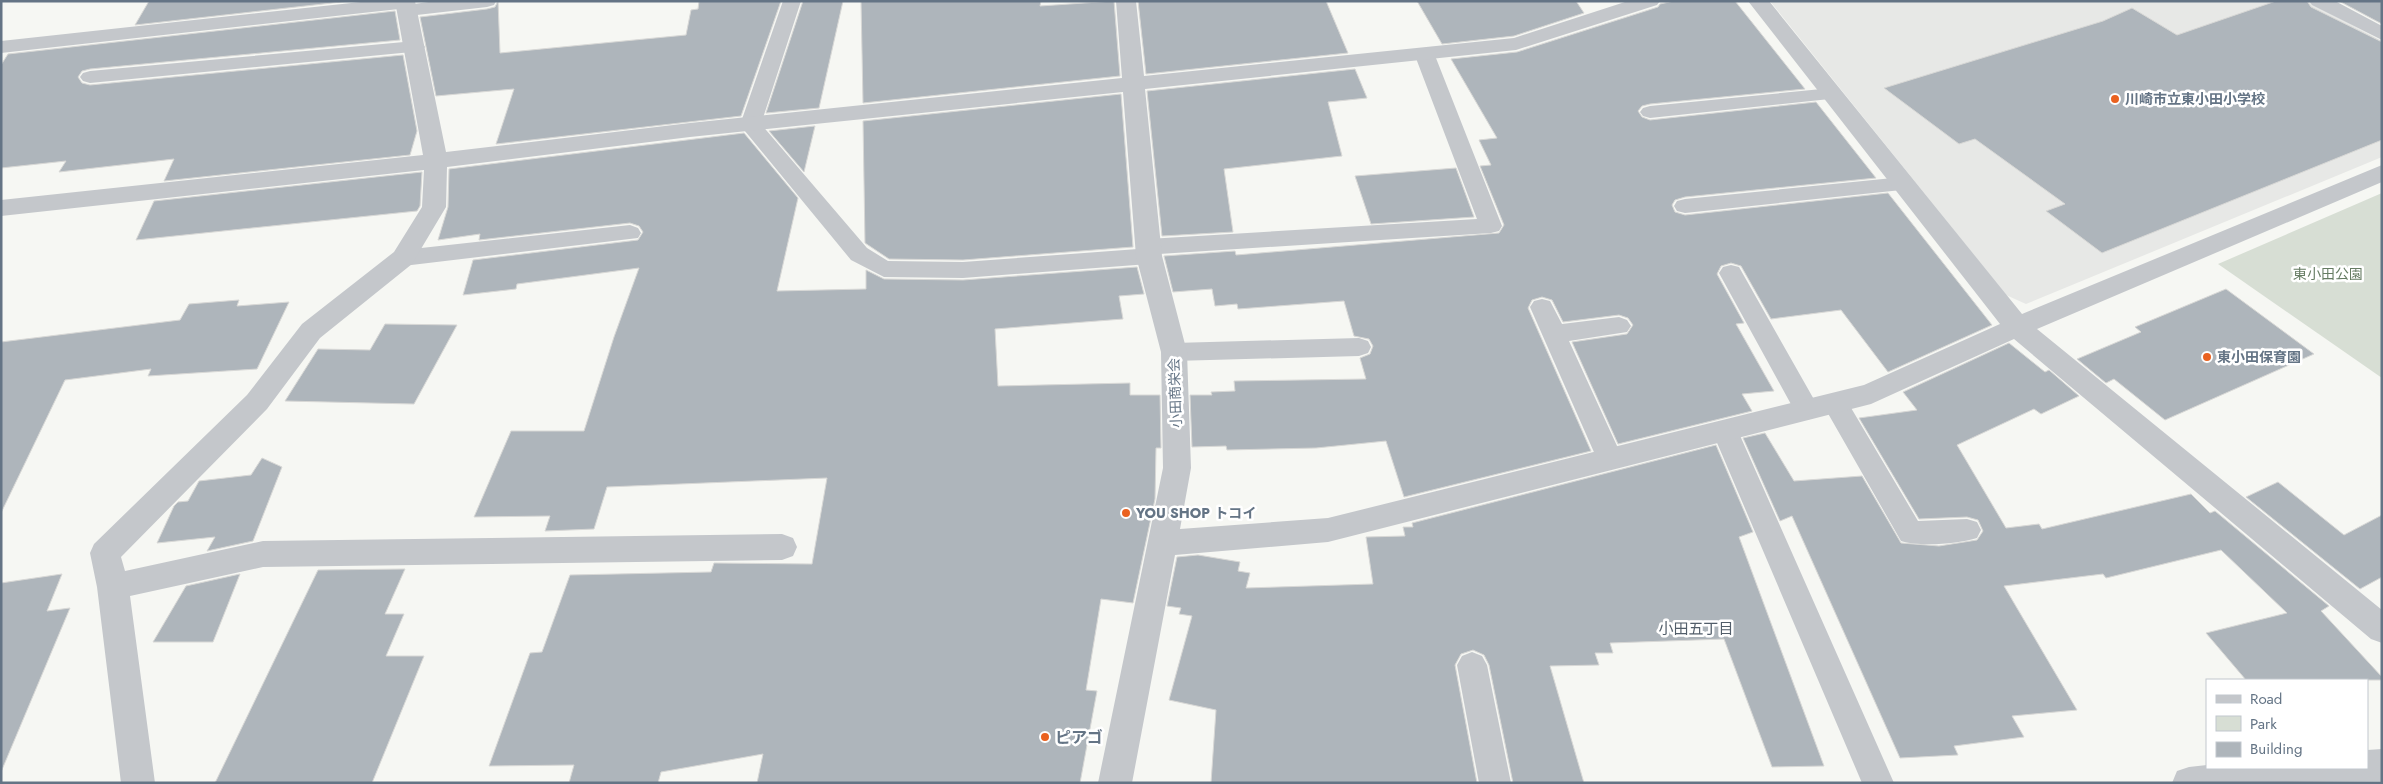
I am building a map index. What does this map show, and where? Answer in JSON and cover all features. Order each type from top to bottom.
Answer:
[{"type":"street","name":"小田商栄会","points":[[1115,783],[1177,468],[1174,352],[1148,252],[1126,1]]},
{"type":"street","points":[[1,208],[436,161],[690,130],[1134,82],[1516,44],[1650,1]]},
{"type":"street","points":[[1758,1],[2017,327],[2382,629]]},
{"type":"street","points":[[2319,1],[2382,34]]},
{"type":"street","points":[[138,783],[113,587],[105,553],[257,402],[311,331],[403,258],[434,207],[436,161],[406,5]]},
{"type":"street","points":[[1163,543],[1328,530],[1871,394],[2017,327],[2382,173]]},
{"type":"street","points":[[113,587],[263,554],[782,547]]},
{"type":"street","points":[[2368,766],[2382,765]]},
{"type":"street","points":[[2189,783],[2338,769]]},
{"type":"lane","points":[[1,47],[406,5],[486,1]]},
{"type":"lane","points":[[792,1],[750,125],[859,254],[884,269],[963,270],[1148,252],[1491,226],[1424,53]]},
{"type":"lane","points":[[90,76],[415,47]]},
{"type":"lane","points":[[1650,112],[1832,94]]},
{"type":"lane","points":[[1685,206],[1903,184]]},
{"type":"lane","points":[[403,258],[630,233]]},
{"type":"lane","points":[[1731,273],[1807,410]]},
{"type":"lane","points":[[1542,307],[1610,459]]},
{"type":"lane","points":[[1554,334],[1620,326]]},
{"type":"lane","points":[[1174,352],[1359,347]]},
{"type":"lane","points":[[1835,403],[1911,533],[1967,530]]},
{"type":"lane","points":[[1725,431],[1878,783]]},
{"type":"lane","points":[[1472,665],[1495,783]]},
{"type":"shaded area","name":"川崎市立東小田小学校","points":[[1770,1],[2307,1],[2382,41],[2382,157],[2026,304],[2006,295]]},
{"type":"green space","name":"東小田公園","points":[[2382,193],[2382,378],[2218,264]]},
{"type":"building","points":[[149,1],[350,1],[135,25]]},
{"type":"building","points":[[498,1],[500,53],[686,35],[691,10],[698,9],[699,1],[781,1],[741,116],[496,144],[514,89],[436,96],[420,17],[487,9],[495,7]]},
{"type":"building","points":[[803,1],[843,1],[819,108],[766,113]]},
{"type":"building","points":[[861,1],[1041,1],[1040,6],[1114,1],[1120,76],[863,103]]},
{"type":"building","points":[[1138,1],[1326,1],[1348,53],[1146,74]]},
{"type":"building","points":[[1417,1],[1576,1],[1584,13],[1514,36],[1442,44]]},
{"type":"building","points":[[1674,1],[1735,1],[1805,89],[1650,104],[1642,106],[1638,111],[1642,117],[1650,120],[1816,102],[1876,178],[1685,197],[1675,200],[1672,205],[1675,212],[1685,215],[1888,193],[1992,325],[1888,372],[1841,310],[1771,319],[1741,266],[1731,263],[1721,266],[1717,274],[1744,323],[1736,324],[1774,391],[1742,394],[1752,411],[1618,444],[1572,342],[1627,334],[1633,325],[1628,318],[1619,315],[1563,322],[1552,300],[1542,297],[1532,300],[1528,308],[1591,451],[1404,497],[1386,441],[1316,448],[1227,450],[1226,446],[1192,447],[1190,395],[1212,395],[1211,392],[1235,391],[1234,381],[1366,379],[1360,358],[1370,354],[1373,346],[1369,339],[1354,336],[1344,301],[1238,309],[1237,304],[1215,306],[1212,289],[1173,292],[1164,256],[1235,251],[1236,255],[1499,233],[1504,225],[1480,166],[1491,165],[1479,140],[1497,138],[1451,59],[1517,52]]},
{"type":"building","name":"川崎市立東小田小学校","points":[[2276,1],[2307,1],[2311,7],[2382,42],[2382,140],[2102,253],[2046,211],[2065,204],[1975,139],[1959,144],[1884,88],[2103,21],[2132,8],[2177,35]]},
{"type":"building","points":[[2339,1],[2382,1],[2382,24]]},
{"type":"building","points":[[395,11],[400,40],[90,69],[82,71],[78,77],[82,83],[90,85],[403,55],[417,131],[410,155],[164,181],[174,159],[59,172],[66,161],[1,168],[1,65],[8,54]]},
{"type":"building","points":[[1355,69],[1367,98],[1328,102],[1342,156],[1224,169],[1233,232],[1162,236],[1147,91]]},
{"type":"building","points":[[1121,94],[1133,247],[963,260],[889,259],[865,243],[863,121]]},
{"type":"building","points":[[815,126],[804,172],[769,131]]},
{"type":"building","points":[[744,133],[798,198],[777,291],[866,289],[866,270],[884,279],[963,280],[1137,267],[1144,294],[1119,296],[1123,319],[995,329],[998,386],[1130,383],[1130,395],[1160,395],[1161,448],[1156,448],[1155,499],[1133,603],[1101,599],[1086,690],[1097,691],[1080,783],[757,783],[763,754],[661,772],[658,783],[569,783],[574,765],[489,766],[530,653],[542,652],[570,575],[711,572],[714,563],[812,564],[827,478],[607,487],[594,529],[545,531],[550,516],[474,517],[511,431],[584,431],[614,337],[639,268],[517,284],[516,289],[463,295],[473,260],[638,240],[643,232],[639,226],[630,223],[479,240],[480,234],[438,240],[448,207],[449,169]]},
{"type":"building","points":[[1456,168],[1474,217],[1371,224],[1355,176]]},
{"type":"building","points":[[422,172],[420,206],[417,211],[136,240],[154,201]]},
{"type":"building","points":[[2226,289],[2314,354],[2165,420],[2114,379],[2106,383],[2077,359],[2141,332],[2135,327]]},
{"type":"building","points":[[239,300],[237,306],[289,302],[257,369],[148,376],[151,369],[65,380],[1,513],[1,342],[180,320],[189,304]]},
{"type":"building","points":[[385,324],[457,325],[414,404],[285,401],[318,349],[370,350]]},
{"type":"building","points":[[2009,343],[2045,372],[2049,370],[2079,396],[2041,414],[2034,409],[1957,445],[2006,528],[2039,524],[2042,529],[2191,494],[2210,513],[2215,511],[2329,606],[2321,611],[2382,677],[2382,680],[2245,679],[2206,633],[2287,613],[2221,550],[2106,578],[2103,574],[2004,586],[2077,710],[2012,716],[2024,737],[1954,746],[1958,755],[1900,758],[1792,516],[1780,521],[1743,438],[1765,433],[1794,481],[1862,476],[1901,543],[1939,546],[1977,540],[1983,531],[1978,520],[1967,517],[1919,519],[1859,418],[1917,410],[1903,392]]},
{"type":"building","points":[[1716,445],[1753,532],[1739,537],[1824,766],[1772,767],[1724,639],[1610,643],[1613,653],[1595,653],[1599,665],[1550,666],[1584,783],[1513,783],[1489,665],[1484,655],[1473,650],[1461,654],[1455,665],[1477,783],[1211,783],[1216,710],[1169,700],[1192,616],[1179,614],[1181,608],[1167,606],[1177,557],[1198,555],[1240,562],[1238,571],[1250,573],[1246,588],[1373,584],[1366,537],[1405,536],[1403,527],[1413,527],[1412,523]]},
{"type":"building","points":[[262,458],[282,467],[253,541],[207,551],[215,537],[157,543],[174,506],[178,502],[188,501],[199,481],[251,475]]},
{"type":"building","points":[[2278,482],[2344,535],[2382,515],[2382,577],[2360,589],[2246,497]]},
{"type":"building","points":[[405,569],[385,614],[404,614],[386,656],[424,656],[372,783],[215,783],[318,570]]},
{"type":"building","points":[[62,574],[47,611],[70,608],[1,772],[1,583]]},
{"type":"building","points":[[240,574],[213,642],[153,642],[186,586]]},
{"type":"place","name":"川崎市立東小田小学校","points":[[2115,99]]},
{"type":"place","name":"東小田保育園","points":[[2207,357]]},
{"type":"place","name":"YOU SHOP トコイ","points":[[1126,513]]},
{"type":"place","name":"ピアゴ","points":[[1045,737]]},
{"type":"district","name":"小田五丁目","points":[[1696,629]]}]
